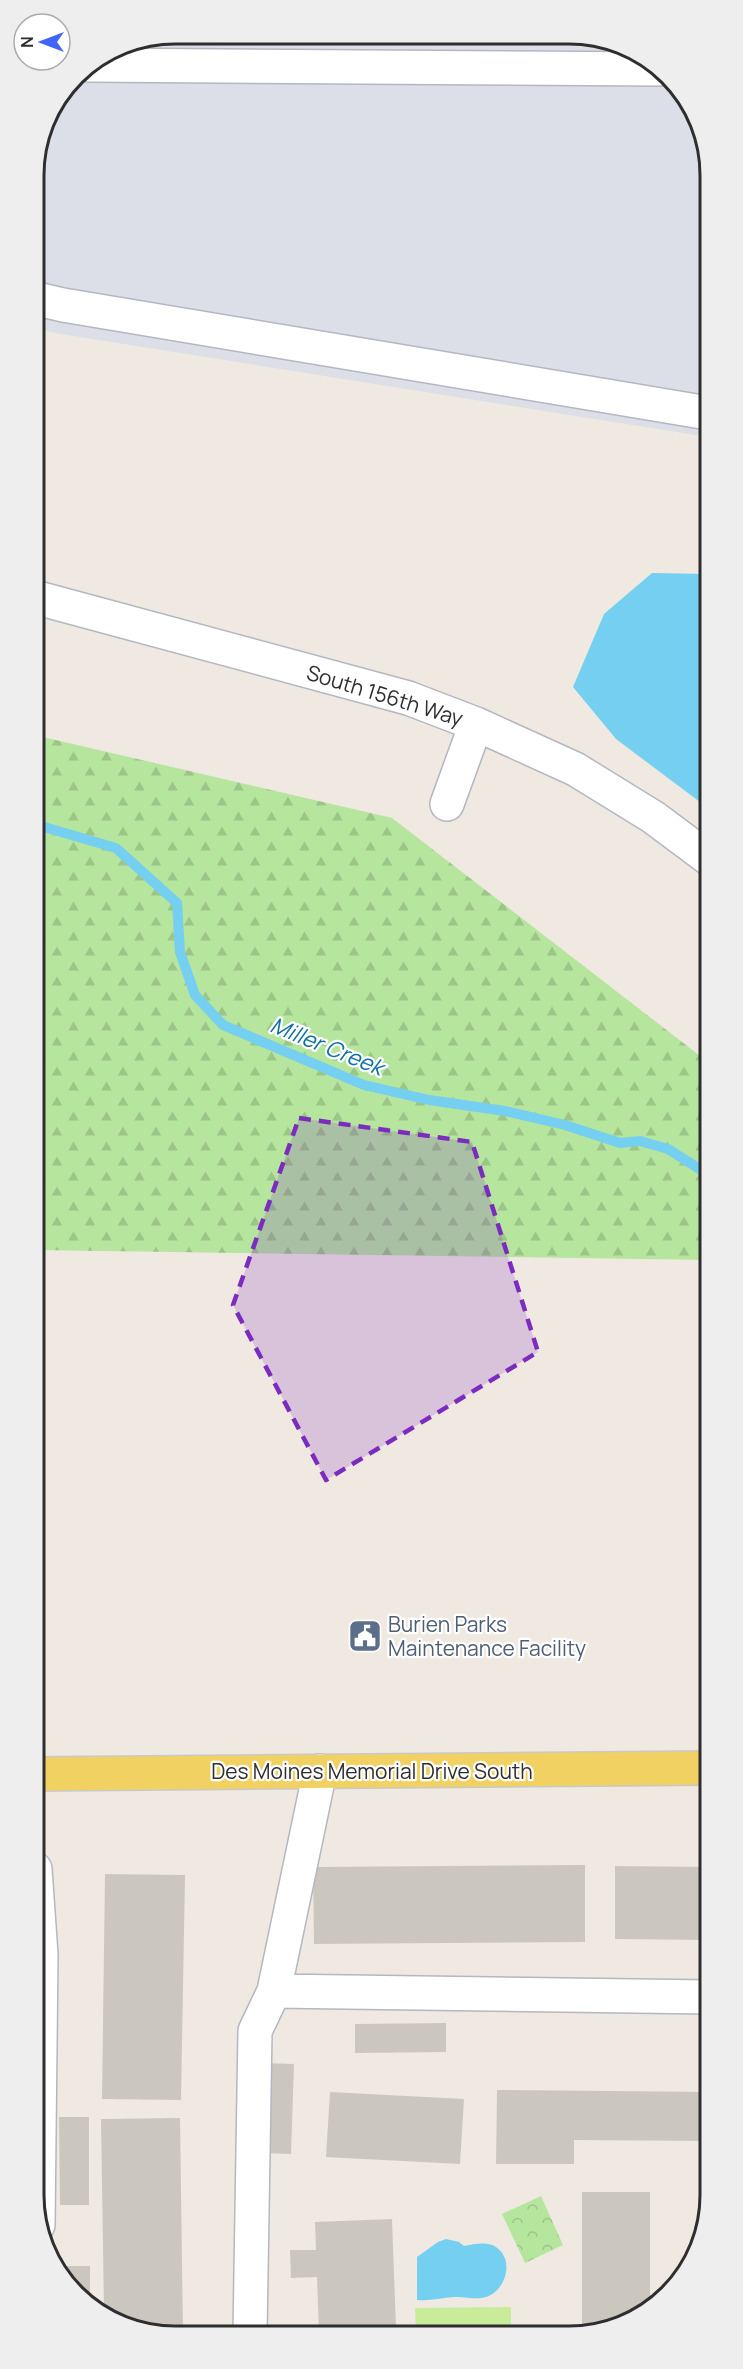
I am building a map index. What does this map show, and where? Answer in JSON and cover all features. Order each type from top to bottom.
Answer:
[{"type":"main road","name":"Des Moines Memorial Drive South","points":[[44,1774],[699,1768]]},
{"type":"street","points":[[103,65],[645,69]]},
{"type":"street","points":[[44,301],[700,412]]},
{"type":"street","name":"South 156th Way","points":[[44,600],[408,698],[476,724],[575,770],[653,817],[700,852]]},
{"type":"street","points":[[447,804],[476,724]]},
{"type":"street","points":[[250,2326],[255,2031],[274,1991],[320,1771]]},
{"type":"street","points":[[274,1991],[699,1997]]},
{"type":"highlighted area","points":[[299,1118],[472,1142],[538,1352],[326,1480],[233,1305]]},
{"type":"shaded area","points":[[166,44],[568,44],[594,46],[619,53],[634,61],[661,82],[677,102],[693,133],[700,175],[700,436],[44,330],[44,166],[48,141],[61,109],[82,82],[109,61],[133,50]]},
{"type":"green space","points":[[44,737],[392,818],[700,1055],[699,1260],[44,1250]]},
{"type":"green space","points":[[541,2196],[563,2245],[525,2263],[502,2214]]},
{"type":"green space","points":[[511,2307],[511,2326],[416,2326],[415,2308]]},
{"type":"water","points":[[652,573],[700,574],[700,802],[616,739],[573,687],[604,614]]},
{"type":"water","points":[[446,2239],[459,2242],[464,2246],[489,2244],[501,2252],[506,2263],[506,2270],[503,2282],[495,2292],[480,2298],[454,2297],[417,2300],[417,2257]]},
{"type":"building","points":[[585,1865],[585,1942],[314,1944],[313,1867]]},
{"type":"building","points":[[615,1866],[699,1867],[699,1940],[615,1939]]},
{"type":"building","points":[[105,1874],[185,1875],[181,2100],[102,2099]]},
{"type":"building","points":[[446,2023],[446,2052],[355,2053],[355,2024]]},
{"type":"building","points":[[264,2063],[294,2064],[291,2154],[262,2153]]},
{"type":"building","points":[[497,2090],[699,2092],[699,2141],[574,2140],[574,2164],[496,2164]]},
{"type":"building","points":[[330,2092],[464,2099],[460,2164],[326,2157]]},
{"type":"building","points":[[59,2117],[89,2117],[89,2205],[60,2205]]},
{"type":"building","points":[[180,2118],[183,2326],[133,2319],[104,2304],[101,2119]]},
{"type":"building","points":[[582,2192],[650,2192],[650,2296],[619,2316],[582,2324]]},
{"type":"building","points":[[392,2219],[396,2326],[319,2326],[317,2277],[291,2278],[290,2250],[316,2250],[315,2222]]},
{"type":"building","points":[[65,2266],[90,2266],[90,2294]]},
{"type":"waterway","name":"Miller Creek","points":[[44,827],[116,848],[177,903],[180,952],[195,995],[223,1025],[364,1085],[429,1100],[505,1111],[565,1125],[620,1143],[640,1141],[668,1149],[700,1169]]},
{"type":"place","name":"Burien Parks Maintenance Facility","points":[[365,1636]]}]
